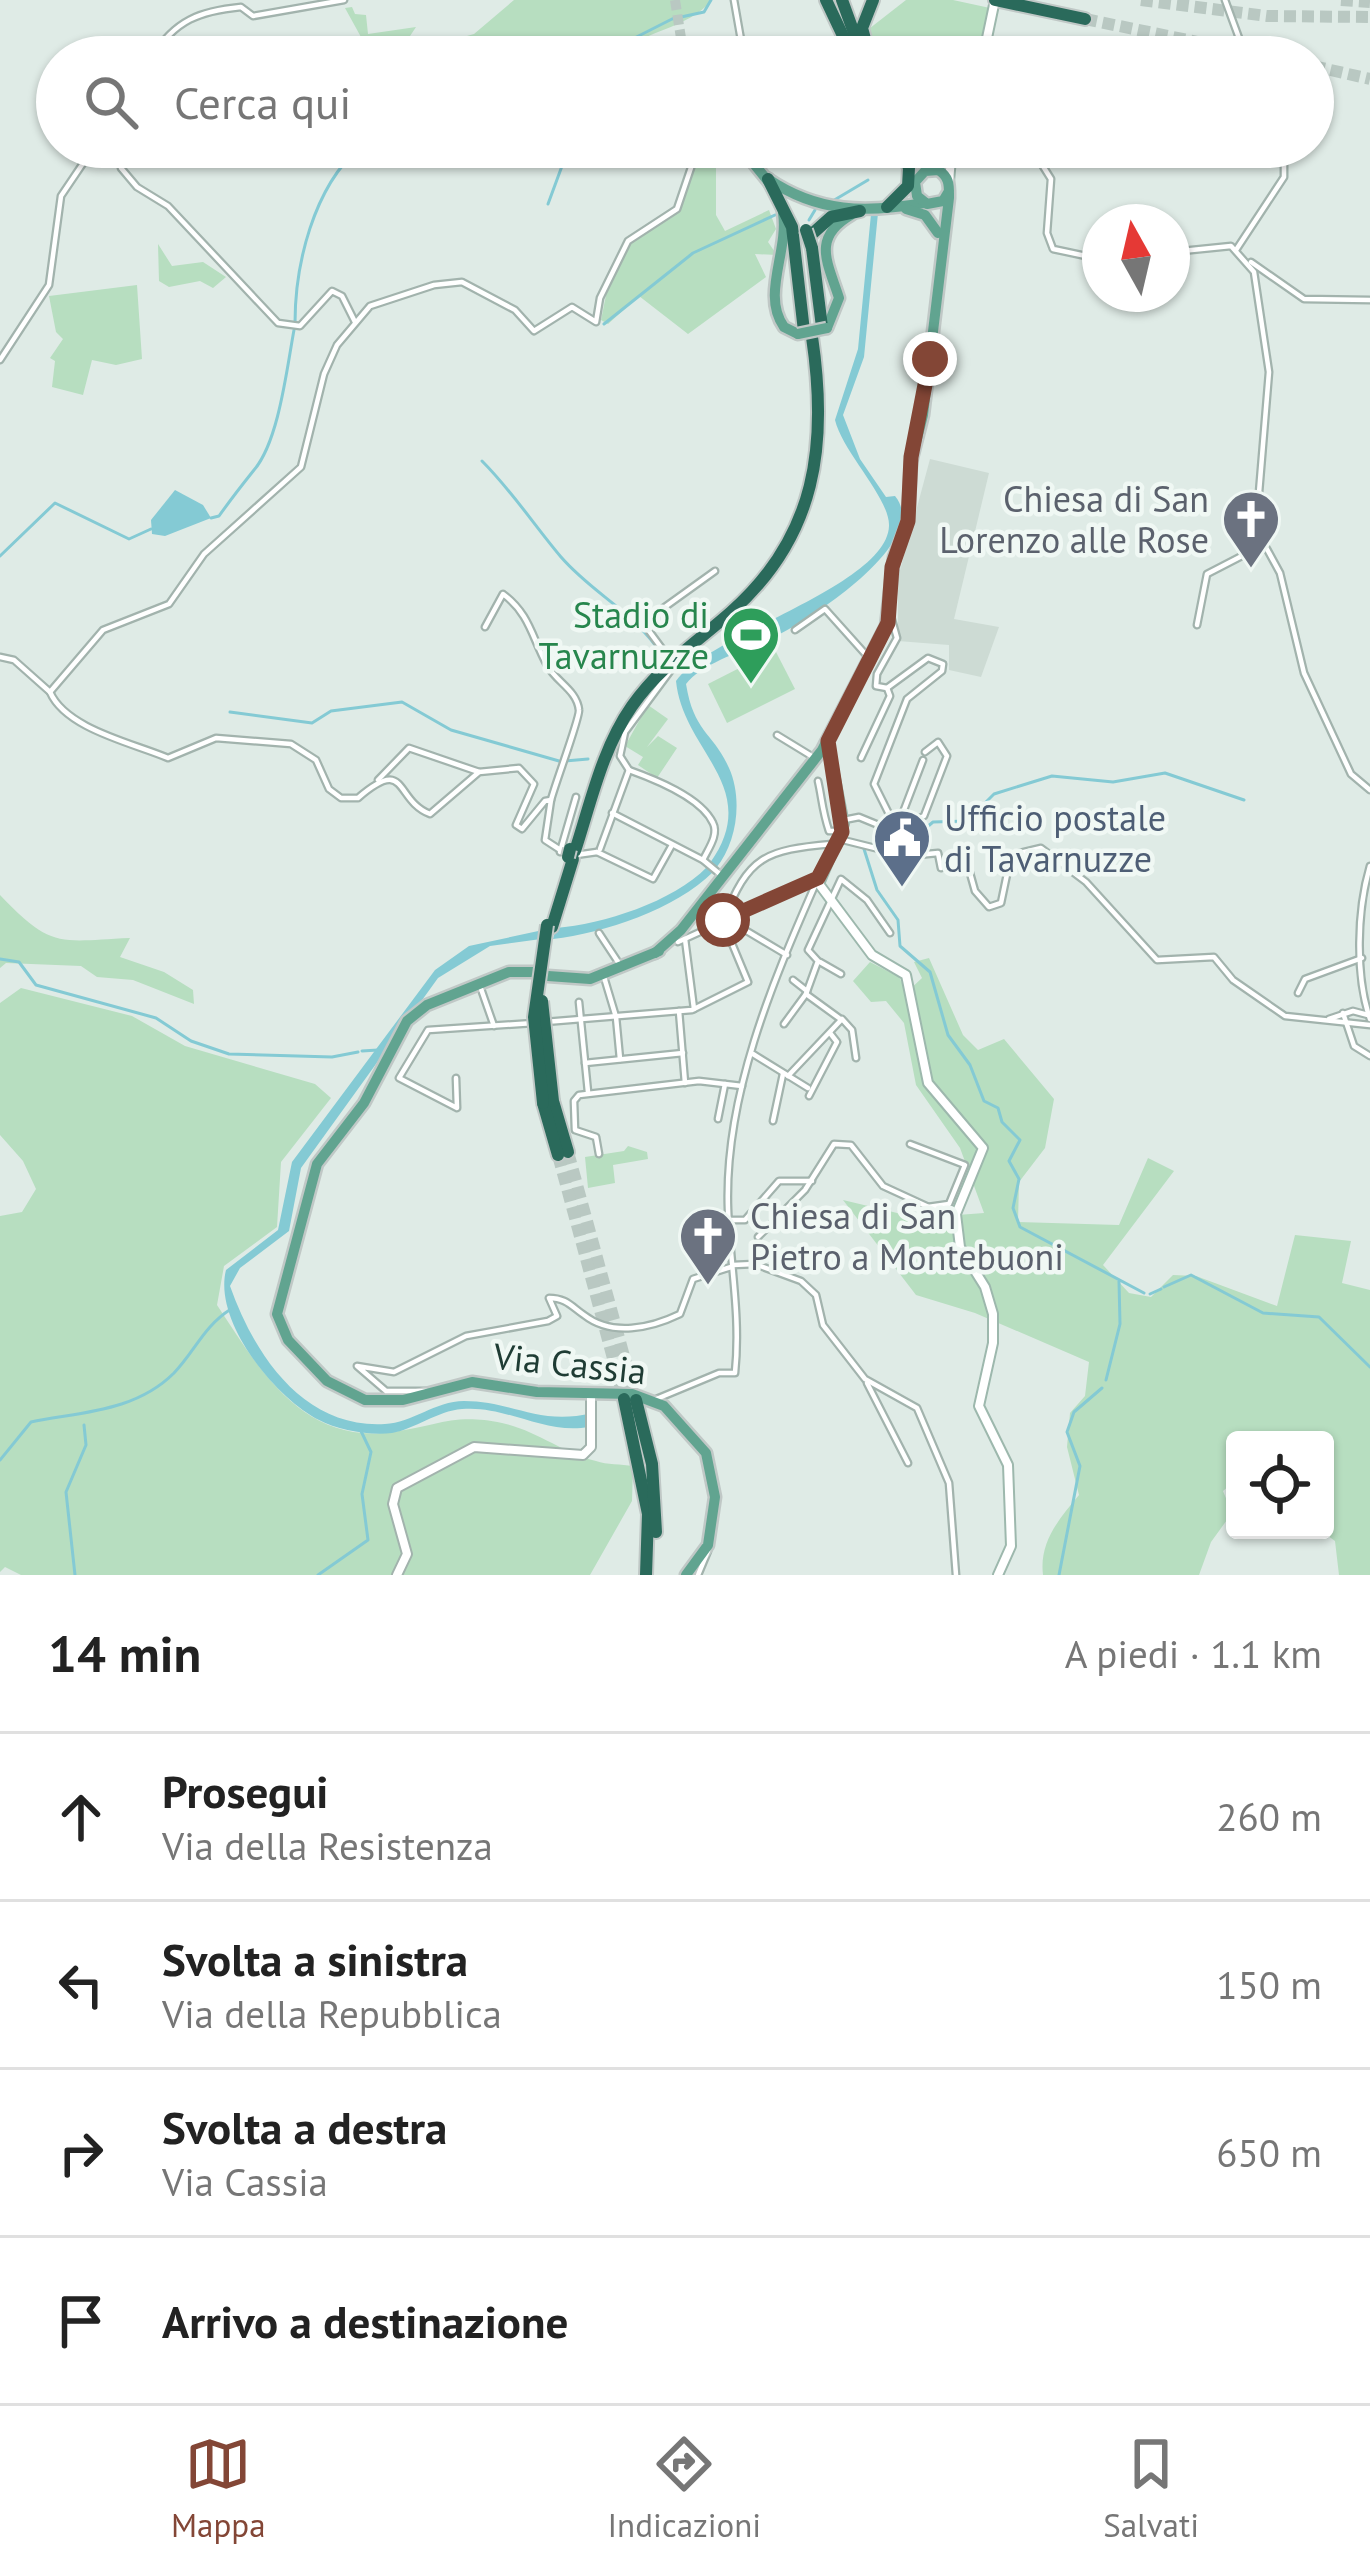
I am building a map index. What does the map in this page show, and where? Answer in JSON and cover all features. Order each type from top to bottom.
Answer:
[{"type":"highway","points":[[826,0],[846,36]]},
{"type":"highway","points":[[842,0],[847,36]]},
{"type":"highway","points":[[862,36],[862,21],[874,0]]},
{"type":"highway","points":[[996,0],[1085,19]]},
{"type":"highway","points":[[909,168],[915,184]]},
{"type":"highway","points":[[892,207],[908,187],[909,168]]},
{"type":"highway","points":[[563,1153],[548,1102],[534,1001],[569,853],[605,745],[627,704],[656,667],[750,586],[777,550],[800,504],[820,413],[809,239],[768,179]]},
{"type":"highway","points":[[768,179],[792,227],[813,332]]},
{"type":"highway","points":[[809,239],[832,217],[860,211]]},
{"type":"highway","points":[[630,1400],[648,1514],[649,1575]]},
{"type":"main road","points":[[989,36],[996,0]]},
{"type":"main road","points":[[758,168],[783,214],[786,240],[773,305],[784,327],[813,332],[839,303],[825,266],[824,245],[834,226],[860,211]]},
{"type":"main road","points":[[548,976],[578,981],[604,976],[679,938],[720,874],[824,755],[890,613],[893,562],[908,521],[911,457],[923,416],[949,168]]},
{"type":"main road","points":[[892,207],[905,201],[932,169],[949,188]]},
{"type":"main road","points":[[768,179],[815,204],[860,211],[938,203],[949,188]]},
{"type":"main road","points":[[915,184],[938,233],[940,258]]},
{"type":"main road","points":[[892,207],[925,214],[938,233]]},
{"type":"main road","points":[[824,755],[836,839],[818,878],[830,902],[872,955],[906,975],[928,1083],[953,1118],[982,1143],[982,1159],[950,1212],[963,1252],[985,1287],[994,1323],[979,1406],[986,1430],[1008,1465],[1011,1546],[998,1575]]},
{"type":"main road","name":"Via Cassia","points":[[534,972],[508,972],[412,1016],[364,1103],[323,1154],[310,1179],[277,1306],[288,1340],[337,1389],[383,1402],[472,1382],[537,1393],[654,1400],[690,1430],[706,1454],[716,1510],[708,1545]]},
{"type":"main road","points":[[398,1575],[407,1554],[393,1504],[397,1488],[474,1447],[583,1456],[591,1448],[591,1393]]},
{"type":"main road","points":[[686,1575],[708,1545]]},
{"type":"street","points":[[170,36],[182,21],[206,10],[242,7],[253,16],[344,0]]},
{"type":"street","points":[[734,0],[740,36]]},
{"type":"street","points":[[1225,0],[1238,36]]},
{"type":"street","points":[[0,360],[49,285],[61,196],[80,168]]},
{"type":"street","points":[[123,168],[130,181],[168,206],[278,323],[300,326],[332,291],[342,296],[355,322]]},
{"type":"street","points":[[50,692],[103,630],[169,604],[204,554],[301,467],[324,374],[355,322],[379,302],[462,282],[510,307],[534,331],[572,307],[596,322],[602,293],[628,241],[677,208],[691,168]]},
{"type":"street","points":[[1045,168],[1052,179],[1047,233],[1054,249],[1082,255]]},
{"type":"street","points":[[1236,250],[1284,177],[1284,168]]},
{"type":"street","points":[[1190,249],[1224,244],[1304,299],[1370,300]]},
{"type":"street","points":[[1247,259],[1269,372],[1253,514],[1286,592],[1304,673],[1352,774],[1370,790]]},
{"type":"street","points":[[1197,625],[1208,574],[1265,544]]},
{"type":"street","points":[[666,654],[649,631],[651,617],[715,571]]},
{"type":"street","points":[[485,627],[503,594],[508,597],[529,621],[550,670],[579,705],[580,717],[566,744],[544,841],[578,856],[599,851],[653,879],[673,844]]},
{"type":"street","points":[[795,631],[825,609],[870,659]]},
{"type":"street","points":[[861,758],[890,696],[887,688],[874,682],[897,638],[890,613]]},
{"type":"street","points":[[0,657],[18,662],[50,692],[57,706],[85,724],[168,758],[216,738],[283,742],[316,760],[329,789],[341,798],[358,798],[409,748],[479,772],[511,767],[531,776],[533,791],[517,821],[522,830],[551,800]]},
{"type":"street","points":[[887,688],[928,658],[943,664],[942,671],[907,699],[874,784],[891,818],[905,810],[923,760]]},
{"type":"street","points":[[673,664],[674,672],[625,731],[620,756],[629,770],[691,800],[714,823],[715,836],[705,861]]},
{"type":"street","points":[[777,735],[824,755]]},
{"type":"street","points":[[836,839],[859,817],[893,832],[923,816],[947,756],[938,742],[926,752]]},
{"type":"street","points":[[599,851],[629,770]]},
{"type":"street","points":[[378,781],[400,782],[419,810],[430,814],[479,772]]},
{"type":"street","points":[[818,781],[815,797],[836,839]]},
{"type":"street","points":[[569,853],[576,796]]},
{"type":"street","points":[[612,813],[705,861],[720,874]]},
{"type":"street","points":[[455,1078],[457,1108],[399,1078],[428,1030],[694,1010],[748,982],[725,921],[751,869],[792,845],[836,839],[907,856],[936,853],[940,868],[963,848],[975,891],[989,907],[1001,903],[1011,855],[1041,848],[1086,882],[1157,960],[1214,957],[1275,1011],[1303,1022],[1359,1011]]},
{"type":"street","points":[[1370,866],[1362,903],[1362,958],[1370,1020]]},
{"type":"street","points":[[694,1010],[679,938],[818,878]]},
{"type":"street","points":[[654,1400],[719,1373],[735,1373],[730,1220],[742,1086],[818,878]]},
{"type":"street","points":[[841,974],[818,962],[808,950],[841,880],[852,884],[890,933]]},
{"type":"street","points":[[725,921],[787,955]]},
{"type":"street","points":[[599,933],[623,969]]},
{"type":"street","points":[[1298,993],[1305,980],[1362,958]]},
{"type":"street","points":[[784,1024],[806,992],[818,962]]},
{"type":"street","points":[[604,976],[616,1017],[620,1059]]},
{"type":"street","points":[[794,980],[839,1018]]},
{"type":"street","points":[[479,986],[494,1026]]},
{"type":"street","points":[[1360,1021],[1365,996]]},
{"type":"street","points":[[579,1002],[588,1092]]},
{"type":"street","points":[[679,1011],[685,1083]]},
{"type":"street","points":[[1359,1011],[1370,1020]]},
{"type":"street","points":[[1344,1017],[1370,1020]]},
{"type":"street","points":[[1344,1017],[1354,1046],[1370,1057]]},
{"type":"street","points":[[772,1121],[786,1075],[842,1019],[848,1024],[856,1058]]},
{"type":"street","points":[[753,1054],[808,1092],[837,1042],[828,1032]]},
{"type":"street","points":[[585,1063],[682,1053]]},
{"type":"street","points":[[599,1154],[596,1138],[574,1130],[574,1101],[588,1092],[685,1083],[742,1086]]},
{"type":"street","points":[[718,1119],[725,1083]]},
{"type":"street","points":[[910,1144],[963,1161],[963,1184],[949,1204],[928,1207]]},
{"type":"street","points":[[758,1237],[812,1181],[826,1150],[851,1145],[883,1186],[950,1212]]},
{"type":"street","points":[[730,1220],[746,1220],[779,1181],[812,1181]]},
{"type":"street","points":[[432,1392],[386,1391],[356,1366],[394,1372],[466,1336],[548,1321],[557,1316],[549,1298],[565,1300],[595,1322],[642,1328],[680,1314],[693,1279],[731,1266],[755,1264],[801,1281],[816,1295],[823,1325],[865,1379],[908,1463]]},
{"type":"street","points":[[865,1379],[914,1405],[933,1438],[949,1483],[956,1575]]},
{"type":"street","points":[[698,1575],[708,1545]]},
{"type":"shaded area","points":[[930,459],[989,473],[954,619],[999,627],[981,677],[949,670],[949,645],[898,641],[898,578]]},
{"type":"green space","points":[[514,0],[712,0],[690,18],[649,36],[467,36]]},
{"type":"green space","points":[[906,0],[953,0],[990,8],[985,36],[866,36],[865,32]]},
{"type":"green space","points":[[345,8],[366,15],[368,34],[416,27],[410,36],[360,36]]},
{"type":"green space","points":[[694,168],[716,168],[716,215],[725,231],[769,210],[776,229],[768,242],[777,255],[755,254],[766,277],[688,334],[639,296],[608,324],[601,320],[607,290],[633,238],[671,218],[681,206]]},
{"type":"green space","points":[[158,244],[172,266],[203,262],[226,277],[213,288],[200,281],[169,287],[159,281]]},
{"type":"green space","points":[[137,285],[142,359],[116,365],[92,360],[83,395],[52,387],[55,361],[50,358],[63,339],[56,332],[49,296]]},
{"type":"green space","name":"Stadio di Tavarnuzze","points":[[775,650],[795,689],[727,723],[708,684]]},
{"type":"green space","points":[[648,705],[668,719],[647,747],[658,736],[677,748],[657,778],[638,765],[643,757],[625,746]]},
{"type":"green space","points":[[0,895],[32,925],[58,938],[130,938],[120,957],[164,972],[193,990],[194,1004],[133,980],[97,977],[81,966],[6,963],[0,968]]},
{"type":"green space","points":[[929,958],[963,1035],[978,1050],[1004,1039],[1054,1099],[1045,1148],[1019,1182],[1018,1222],[1119,1225],[1148,1158],[1174,1171],[1103,1265],[1129,1293],[1151,1297],[1173,1275],[1196,1276],[1277,1306],[1295,1235],[1351,1241],[1342,1283],[1370,1290],[1370,1575],[1339,1575],[1332,1539],[1334,1431],[1226,1431],[1226,1521],[1211,1542],[1199,1575],[1043,1575],[1047,1542],[1079,1495],[1067,1447],[1070,1413],[1085,1396],[1089,1362],[975,1313],[916,1295],[843,1200],[918,1218],[984,1213],[960,1148],[916,1085],[904,1023],[886,1001],[871,1002],[853,981],[870,962],[899,977],[907,992],[922,978],[914,962]]},
{"type":"green space","points":[[21,988],[132,1016],[185,1046],[315,1084],[331,1098],[281,1162],[277,1227],[224,1266],[217,1305],[287,1398],[333,1427],[361,1433],[393,1432],[485,1420],[526,1431],[584,1457],[633,1466],[632,1501],[590,1575],[21,1575],[5,1567],[0,1572],[0,1216],[22,1212],[36,1189],[23,1161],[0,1135],[0,1003]]},
{"type":"green space","points":[[628,1146],[647,1152],[648,1159],[613,1165],[615,1183],[588,1188],[585,1157],[624,1151]]},
{"type":"water","points":[[878,213],[864,357],[843,415],[860,459],[886,497],[895,496],[902,514],[897,534],[883,555],[840,595],[778,635],[716,662],[686,684],[694,713],[723,756],[736,793],[733,834],[716,868],[710,863],[724,836],[725,791],[692,729],[676,681],[722,646],[829,590],[859,569],[881,548],[889,526],[882,502],[835,420],[858,349],[871,214]]},
{"type":"water","points":[[175,490],[203,505],[211,518],[165,536],[152,534],[151,520]]},
{"type":"water","points":[[707,867],[713,872],[660,908],[616,925],[553,939],[556,928],[595,922],[657,901]]},
{"type":"water","points":[[543,930],[541,939],[490,946],[438,978],[301,1168],[289,1231],[240,1268],[230,1286],[268,1361],[306,1400],[330,1414],[385,1424],[464,1401],[557,1417],[592,1413],[589,1427],[556,1427],[478,1409],[453,1410],[392,1433],[364,1433],[327,1424],[284,1394],[251,1356],[229,1312],[226,1270],[278,1230],[292,1162],[435,970],[469,946]]},
{"type":"waterway","points":[[638,36],[672,19],[704,12],[711,0]]},
{"type":"waterway","points":[[295,323],[310,229],[341,168]]},
{"type":"waterway","points":[[548,204],[561,168]]},
{"type":"waterway","points":[[831,202],[868,180]]},
{"type":"waterway","points":[[809,220],[815,210]]},
{"type":"waterway","points":[[604,324],[693,253],[775,215]]},
{"type":"waterway","points":[[211,518],[219,516],[263,457],[281,403],[294,330]]},
{"type":"waterway","points":[[482,461],[561,557],[639,626],[663,656]]},
{"type":"waterway","points":[[0,556],[55,503],[129,539],[151,529]]},
{"type":"waterway","points":[[230,712],[312,723],[331,711],[402,702],[451,730],[559,761]]},
{"type":"waterway","points":[[565,761],[588,759]]},
{"type":"waterway","points":[[898,852],[933,822],[967,821],[994,794],[1052,776],[1113,782],[1165,773],[1244,800]]},
{"type":"waterway","points":[[864,849],[877,890],[898,920],[900,946],[930,972],[948,1035],[970,1065],[984,1101],[998,1108],[1002,1122],[1020,1140],[1009,1161],[1019,1179],[1013,1208],[1020,1227],[1144,1293]]},
{"type":"waterway","points":[[0,959],[19,962],[36,985],[156,1018],[191,1041],[229,1054],[332,1057],[358,1052]]},
{"type":"waterway","points":[[362,1051],[378,1050]]},
{"type":"waterway","points":[[1164,1287],[1191,1275],[1263,1313],[1319,1317],[1370,1367]]},
{"type":"waterway","points":[[1106,1380],[1120,1324],[1119,1281]]},
{"type":"waterway","points":[[1150,1294],[1161,1289]]},
{"type":"waterway","points":[[0,1460],[31,1422],[125,1403],[159,1386],[231,1309]]},
{"type":"waterway","points":[[1059,1575],[1080,1466],[1067,1432],[1074,1412],[1102,1388]]},
{"type":"waterway","points":[[75,1575],[66,1492],[86,1445],[84,1425]]},
{"type":"waterway","points":[[318,1575],[368,1540],[362,1494],[371,1452],[360,1429]]},
{"type":"tunnel","points":[[675,0],[681,36]]},
{"type":"tunnel","points":[[1141,0],[1267,16],[1370,17]]},
{"type":"tunnel","points":[[1341,0],[1370,2]]},
{"type":"tunnel","points":[[1085,19],[1168,36]]},
{"type":"tunnel","points":[[1334,71],[1370,79]]},
{"type":"tunnel","points":[[568,1152],[636,1400]]},
{"type":"tunnel","points":[[558,1155],[624,1399]]},
{"type":"place","name":"Chiesa di San Lorenzo alle Rose","points":[[1251,570]]},
{"type":"place","name":"Stadio di Tavarnuzze","points":[[751,686]]},
{"type":"place","name":"Ufficio postale di Tavarnuzze","points":[[902,889]]},
{"type":"place","name":"Chiesa di San Pietro a Montebuoni","points":[[708,1287]]},
{"type":"route","points":[[723,920],[818,878],[842,832],[844,820],[828,741],[888,623],[892,567],[908,521],[911,457],[922,423],[930,359]]}]
